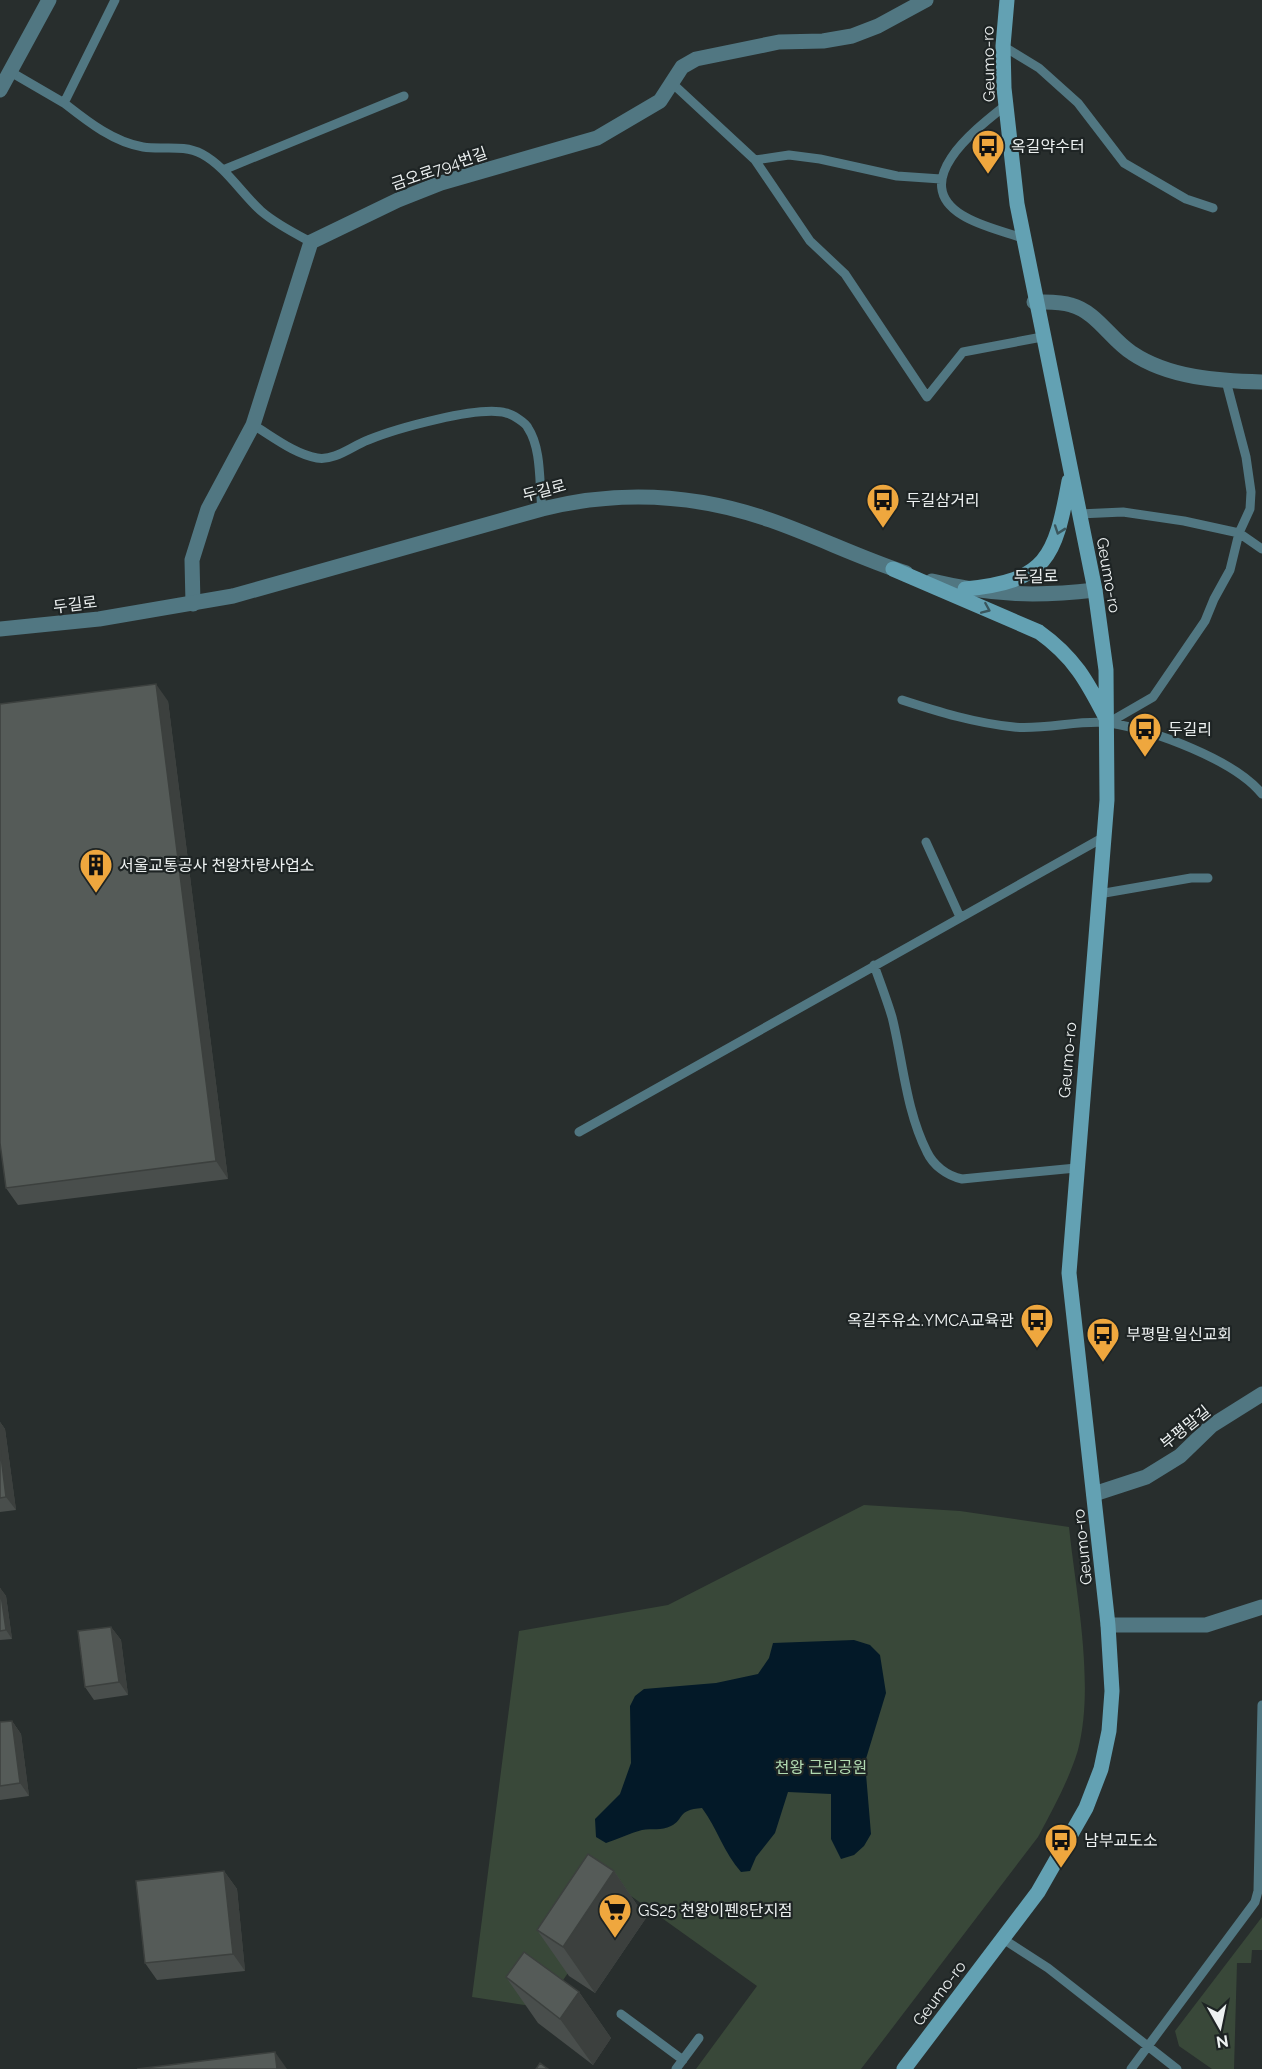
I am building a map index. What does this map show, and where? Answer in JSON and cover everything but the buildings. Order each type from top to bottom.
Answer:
[{"type":"main road","name":"Geumo-ro","points":[[904,2069],[1038,1892],[1064,1849],[1086,1808],[1101,1769],[1109,1731],[1112,1691],[1108,1625],[1075,1346],[1069,1273],[1107,800],[1106,670],[1095,590],[1022,238],[1006,105],[1003,46],[1006,0]]},
{"type":"main road","points":[[965,589],[999,586],[1017,580],[1034,571],[1046,558],[1062,523],[1070,472]]},
{"type":"main road","points":[[893,569],[1039,632],[1059,646],[1085,678],[1108,723]]},
{"type":"street","points":[[0,90],[49,0]]},
{"type":"street","name":"금오로794번길","points":[[311,242],[398,200],[441,183],[597,138],[660,101],[682,67],[696,59],[779,42],[823,41],[852,36],[878,27],[926,0]]},
{"type":"street","points":[[193,604],[192,560],[208,509],[253,424],[311,242]]},
{"type":"street","points":[[1034,302],[1071,304],[1090,313],[1132,354],[1166,369],[1226,381],[1262,382]]},
{"type":"street","name":"두길로","points":[[3,629],[99,619],[193,604],[354,564],[581,499],[616,496],[696,501],[769,520],[893,569],[965,589],[997,594],[1026,595],[1095,590]]},
{"type":"street","name":"부평말길","points":[[1094,1494],[1146,1477],[1180,1456],[1211,1426],[1262,1394]]},
{"type":"street","points":[[1108,1625],[1206,1625],[1262,1607]]},
{"type":"lane","points":[[64,103],[115,0]]},
{"type":"lane","points":[[1003,46],[1039,68],[1078,104],[1124,163],[1186,199],[1213,208]]},
{"type":"lane","points":[[9,71],[64,103],[111,135],[143,147],[187,148],[205,156],[223,170],[267,216],[311,242]]},
{"type":"lane","points":[[673,84],[754,160],[810,241],[845,274],[927,397],[963,352],[1042,337]]},
{"type":"lane","points":[[223,170],[404,96]]},
{"type":"lane","points":[[1006,105],[968,135],[950,160],[941,179],[942,195],[949,206],[963,216],[1022,238]]},
{"type":"lane","points":[[754,160],[789,155],[820,159],[897,177],[941,179]]},
{"type":"lane","points":[[1108,723],[1153,697],[1205,621],[1230,570],[1239,533],[1250,508],[1251,492],[1246,457],[1226,381]]},
{"type":"lane","points":[[253,424],[301,453],[319,459],[339,455],[366,441],[402,427],[480,413],[506,413],[528,427],[535,447],[542,509]]},
{"type":"lane","points":[[1079,514],[1123,512],[1239,533],[1262,549]]},
{"type":"lane","points":[[902,700],[949,715],[1016,727],[1043,728],[1108,723],[1149,733],[1228,765],[1251,780],[1262,794]]},
{"type":"lane","points":[[579,1132],[1104,837]]},
{"type":"lane","points":[[926,842],[960,917]]},
{"type":"lane","points":[[1099,894],[1191,878],[1208,878]]},
{"type":"lane","points":[[874,965],[891,1015],[912,1107],[927,1153],[939,1167],[950,1176],[962,1179],[1076,1168]]},
{"type":"lane","points":[[1131,2069],[1256,1902],[1262,1706]]},
{"type":"lane","points":[[1003,1939],[1048,1968],[1177,2069]]},
{"type":"lane","points":[[621,2014],[682,2060]]},
{"type":"lane","points":[[676,2069],[699,2038]]},
{"type":"green space","name":"천왕 근린공원","points":[[864,1505],[960,1511],[1069,1527],[1082,1639],[1085,1697],[1078,1750],[1060,1794],[1038,1837],[861,2069],[696,2069],[757,1986],[624,1891],[544,2008],[472,1997],[519,1631],[668,1605]]},
{"type":"green space","points":[[1262,1917],[1262,1950],[1252,1950],[1251,1963],[1237,1963],[1234,2069],[1212,2069],[1179,2046],[1175,2031]]},
{"type":"water","points":[[854,1640],[870,1645],[880,1655],[886,1693],[865,1762],[871,1834],[864,1846],[854,1855],[841,1859],[831,1839],[831,1794],[788,1792],[775,1833],[756,1857],[750,1871],[741,1872],[735,1865],[702,1808],[684,1813],[667,1828],[642,1830],[606,1843],[596,1837],[595,1819],[620,1794],[631,1763],[630,1706],[635,1696],[644,1689],[716,1683],[758,1674],[769,1658],[773,1643]]},
{"type":"place","name":"옥길약수터","points":[[988,175]]},
{"type":"place","name":"두길삼거리","points":[[883,529]]},
{"type":"place","name":"두길리","points":[[1145,758]]},
{"type":"place","name":"서울교통공사 천왕차량사업소","points":[[96,894]]},
{"type":"place","name":"옥길주유소.YMCA교육관","points":[[1037,1349]]},
{"type":"place","name":"부평말.일신교회","points":[[1103,1363]]},
{"type":"place","name":"남부교도소","points":[[1061,1869]]},
{"type":"place","name":"GS25 천왕이펜8단지점","points":[[615,1939]]}]
